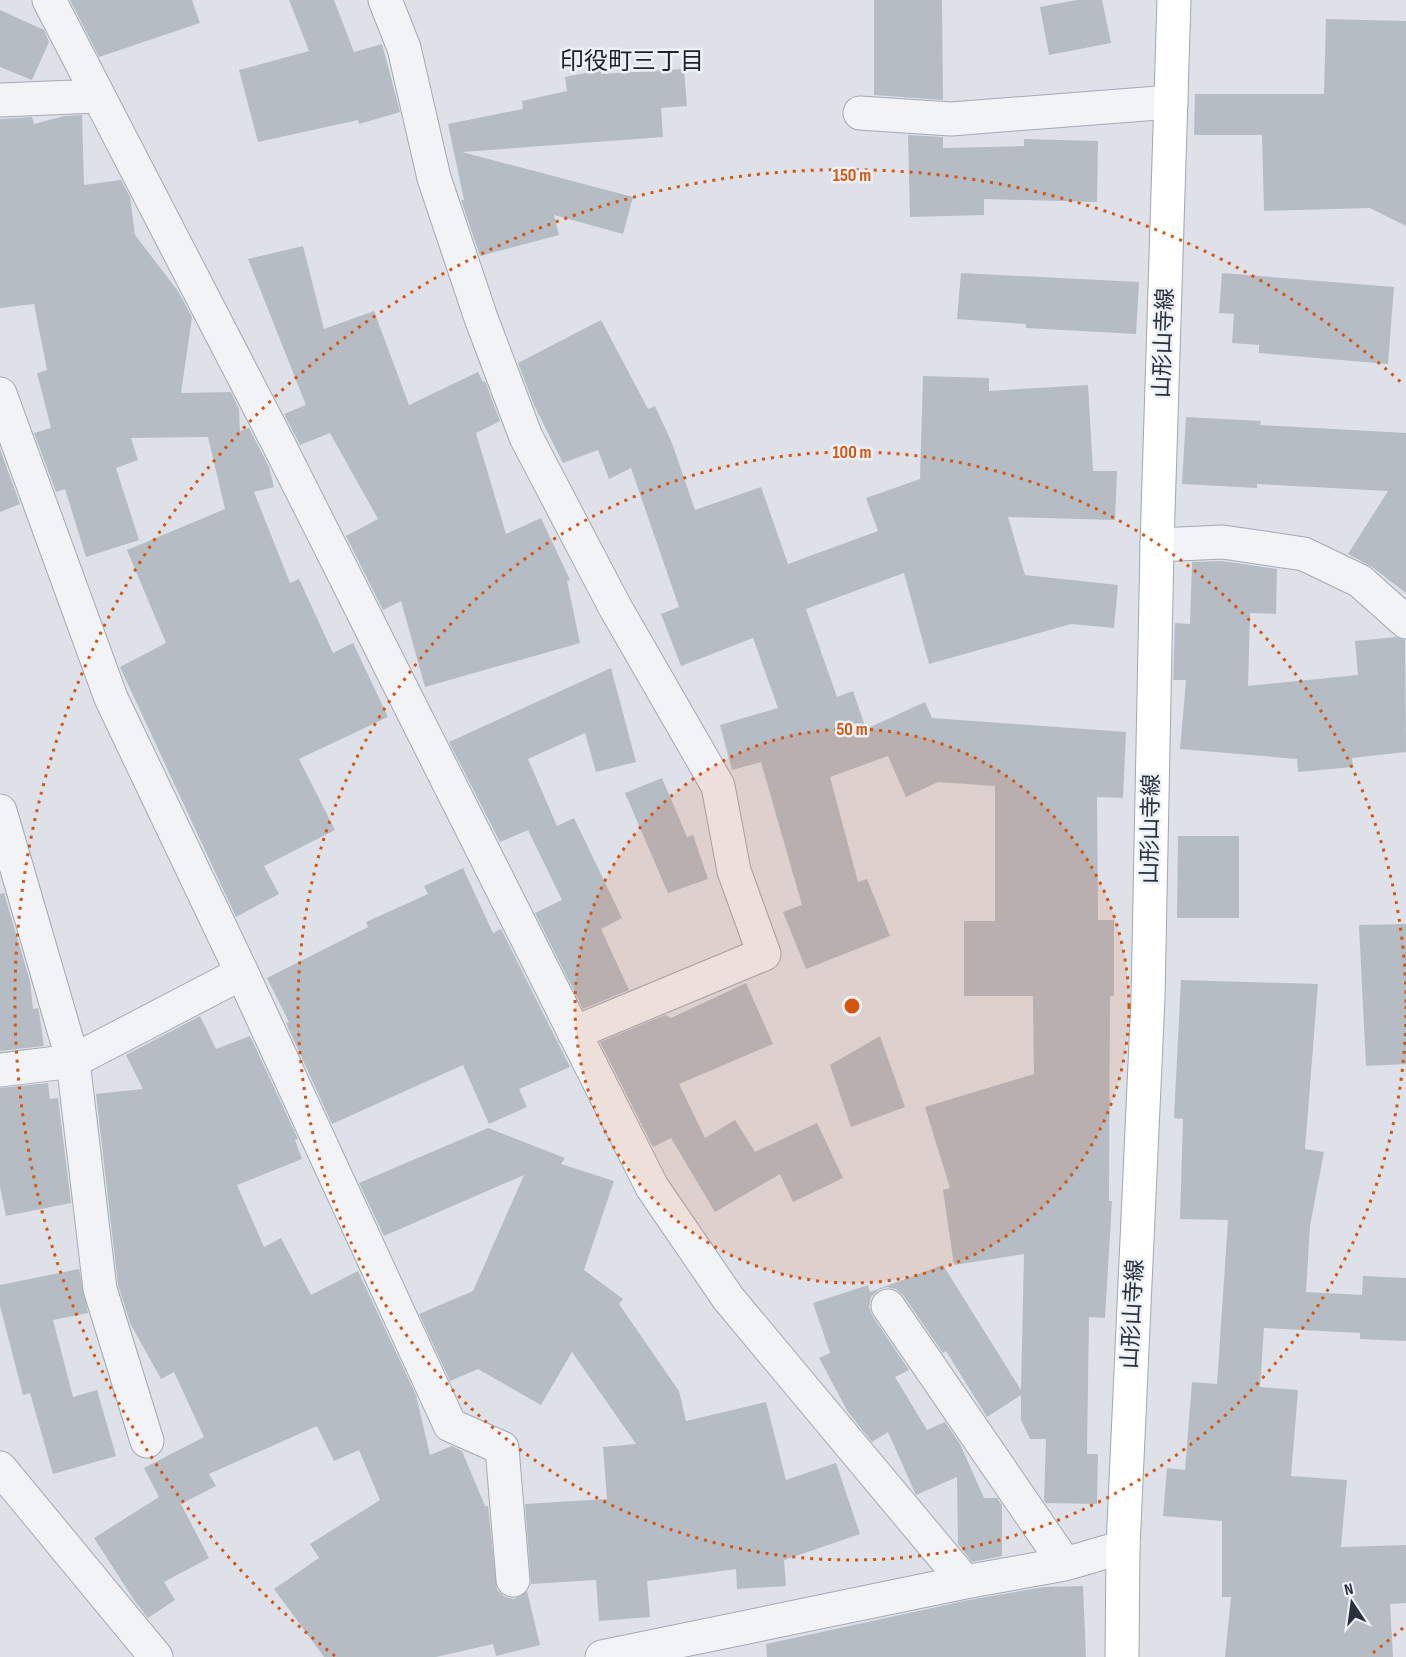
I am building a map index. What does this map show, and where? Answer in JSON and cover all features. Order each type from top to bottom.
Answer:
[{"type":"main road","name":"山形山寺線","points":[[1122,1657],[1123,1547],[1148,998],[1157,545],[1174,0]]},
{"type":"lane","points":[[49,0],[279,443],[651,1187],[728,1298],[965,1581]]},
{"type":"lane","points":[[385,0],[404,48],[434,178],[481,318],[525,437],[615,608],[718,786],[734,872],[764,954],[574,1033]]},
{"type":"lane","points":[[0,100],[97,96]]},
{"type":"lane","points":[[860,113],[951,119],[1172,102]]},
{"type":"lane","points":[[0,394],[111,698],[242,973],[450,1425],[502,1448],[513,1580]]},
{"type":"lane","points":[[1157,545],[1223,542],[1304,554],[1360,581],[1406,622]]},
{"type":"lane","points":[[0,811],[73,1061],[100,1289],[147,1442]]},
{"type":"lane","points":[[0,1070],[73,1061],[242,973]]},
{"type":"lane","points":[[888,1306],[1065,1564]]},
{"type":"lane","points":[[0,1468],[156,1657]]},
{"type":"lane","points":[[602,1657],[965,1581],[1065,1564],[1123,1547]]},
{"type":"building","points":[[70,0],[192,0],[200,23],[99,57]]},
{"type":"building","points":[[289,0],[334,0],[354,52],[382,44],[400,112],[359,124],[358,120],[258,142],[239,70],[309,51]]},
{"type":"building","points":[[874,0],[942,0],[943,100],[874,95]]},
{"type":"building","points":[[1077,0],[1102,0],[1111,43],[1049,55],[1040,7]]},
{"type":"building","points":[[0,10],[44,30],[49,42],[32,80],[0,67]]},
{"type":"building","points":[[1326,19],[1406,21],[1406,226],[1370,208],[1264,211],[1262,135],[1194,135],[1195,94],[1324,94]]},
{"type":"building","points":[[684,69],[687,106],[661,108],[663,137],[462,152],[633,197],[623,234],[554,215],[559,235],[480,256],[461,200],[464,200],[448,124],[523,109],[522,101],[567,91],[565,77],[601,70],[601,74]]},
{"type":"building","points":[[82,115],[84,185],[121,180],[130,197],[135,235],[178,291],[192,317],[181,393],[231,392],[239,409],[240,431],[249,428],[269,467],[274,487],[254,492],[290,583],[299,579],[333,653],[353,643],[388,717],[299,759],[335,830],[264,866],[279,894],[236,917],[120,667],[166,643],[127,550],[225,509],[208,437],[131,438],[138,460],[116,468],[139,540],[86,557],[65,489],[56,492],[34,433],[51,428],[37,373],[47,370],[34,304],[0,308],[0,119],[32,117],[34,124],[64,116]]},
{"type":"building","points":[[908,135],[943,137],[943,148],[1024,146],[1024,139],[1098,141],[1097,202],[984,199],[984,215],[910,217]]},
{"type":"building","points":[[303,246],[324,329],[374,311],[409,405],[478,372],[483,382],[485,381],[500,421],[476,433],[506,534],[541,518],[570,580],[567,581],[580,643],[425,687],[401,601],[383,610],[346,536],[378,519],[330,433],[300,445],[284,414],[306,405],[248,259]]},
{"type":"building","points":[[961,273],[1139,282],[1136,334],[1026,328],[1026,324],[957,319]]},
{"type":"building","points":[[1222,273],[1394,287],[1388,364],[1259,353],[1259,345],[1232,343],[1234,314],[1219,313]]},
{"type":"building","points":[[601,320],[648,409],[655,406],[672,443],[695,510],[761,487],[788,564],[878,531],[866,498],[920,479],[923,376],[989,378],[989,391],[1088,385],[1093,471],[1117,471],[1115,520],[1008,517],[1025,575],[1118,585],[1114,628],[1071,624],[929,664],[904,573],[806,609],[837,697],[853,691],[866,729],[925,702],[932,718],[1126,732],[1123,798],[1097,797],[1098,920],[1114,920],[1114,996],[1110,996],[1109,1201],[1112,1201],[1105,1318],[1089,1317],[1087,1454],[1098,1454],[1097,1504],[1046,1503],[1044,1500],[1046,1439],[1030,1439],[1021,1420],[1021,1395],[987,1417],[946,1351],[943,1353],[903,1295],[896,1289],[887,1287],[878,1290],[871,1297],[869,1307],[873,1317],[909,1370],[895,1377],[927,1430],[945,1422],[960,1444],[984,1498],[997,1498],[1002,1505],[1002,1556],[972,1562],[958,1544],[957,1477],[916,1495],[888,1432],[872,1442],[848,1412],[819,1358],[830,1353],[813,1303],[868,1285],[870,1292],[943,1265],[1021,1390],[1024,1254],[954,1265],[943,1190],[950,1188],[925,1107],[1034,1074],[1033,996],[964,996],[964,921],[995,921],[995,786],[938,782],[906,797],[888,756],[830,777],[858,882],[867,879],[890,936],[806,969],[783,912],[802,905],[761,762],[732,770],[720,725],[778,708],[753,638],[681,666],[661,614],[679,607],[631,468],[609,479],[598,450],[563,463],[534,405],[518,363]]},
{"type":"building","points":[[1186,417],[1261,421],[1260,425],[1406,433],[1406,593],[1372,567],[1348,554],[1388,491],[1257,484],[1257,488],[1182,484]]},
{"type":"building","points":[[0,449],[20,504],[0,512]]},
{"type":"building","points":[[1222,561],[1277,569],[1276,614],[1250,613],[1248,686],[1358,675],[1355,641],[1396,637],[1405,640],[1406,752],[1352,758],[1353,767],[1298,772],[1297,759],[1180,749],[1186,680],[1173,680],[1175,623],[1190,624],[1192,562]]},
{"type":"building","points":[[611,668],[636,762],[596,772],[585,733],[528,759],[557,826],[574,818],[622,918],[601,929],[629,990],[583,1009],[535,913],[562,900],[528,830],[500,842],[449,742]]},
{"type":"building","points":[[662,778],[687,837],[693,835],[708,879],[668,893],[625,793]]},
{"type":"building","points":[[1178,836],[1239,836],[1239,918],[1177,918]]},
{"type":"building","points":[[463,868],[493,933],[501,929],[570,1067],[519,1089],[527,1107],[489,1124],[463,1065],[332,1124],[286,1023],[289,1022],[267,978],[368,927],[366,922],[428,894],[424,886]]},
{"type":"building","points":[[4,893],[30,981],[33,1009],[38,1008],[44,1046],[0,1051],[0,894]]},
{"type":"building","points":[[1406,924],[1406,1064],[1366,1066],[1359,925]]},
{"type":"building","points":[[1181,980],[1318,984],[1305,1149],[1324,1152],[1310,1226],[1306,1292],[1362,1295],[1363,1276],[1406,1278],[1406,1341],[1360,1339],[1360,1333],[1264,1328],[1260,1387],[1298,1390],[1291,1476],[1347,1480],[1341,1547],[1406,1545],[1406,1603],[1390,1604],[1393,1657],[1225,1657],[1231,1597],[1222,1597],[1222,1521],[1163,1516],[1167,1468],[1185,1470],[1192,1382],[1217,1384],[1228,1220],[1180,1219],[1183,1119],[1174,1118]]},
{"type":"building","points":[[746,983],[773,1044],[679,1084],[705,1138],[735,1120],[755,1152],[817,1123],[843,1178],[793,1202],[780,1174],[715,1212],[671,1138],[653,1147],[600,1042],[665,1015],[671,1018]]},
{"type":"building","points":[[200,1016],[216,1049],[250,1036],[298,1139],[295,1140],[302,1159],[237,1185],[264,1247],[281,1238],[311,1295],[358,1271],[416,1395],[430,1455],[452,1446],[462,1451],[485,1506],[488,1506],[497,1590],[505,1597],[514,1599],[527,1591],[540,1645],[496,1656],[493,1644],[436,1657],[324,1657],[274,1589],[319,1558],[310,1544],[380,1500],[359,1450],[334,1461],[317,1426],[209,1474],[216,1486],[181,1504],[209,1558],[164,1582],[175,1600],[148,1618],[94,1538],[159,1497],[144,1468],[204,1437],[174,1372],[161,1379],[130,1323],[118,1285],[96,1094],[143,1089],[126,1055]]},
{"type":"building","points":[[880,1036],[905,1107],[851,1127],[830,1065]]},
{"type":"building","points":[[48,1083],[50,1099],[58,1098],[71,1203],[6,1216],[0,1187],[0,1088]]},
{"type":"building","points":[[488,1128],[565,1158],[561,1164],[614,1181],[584,1270],[623,1299],[619,1304],[679,1391],[686,1421],[766,1402],[786,1480],[836,1463],[860,1534],[784,1560],[786,1586],[737,1589],[736,1569],[647,1581],[650,1617],[599,1621],[596,1580],[531,1584],[525,1504],[607,1499],[603,1447],[636,1444],[572,1352],[541,1405],[478,1369],[450,1381],[419,1314],[473,1291],[524,1175],[384,1236],[359,1183]]},
{"type":"building","points":[[79,1269],[88,1313],[53,1320],[73,1397],[97,1390],[116,1456],[53,1474],[30,1393],[23,1395],[0,1306],[0,1285]]},
{"type":"building","points":[[1083,1586],[1086,1657],[767,1657],[766,1644],[969,1600],[1044,1587]]},
{"type":"district","name":"印役町三丁目","points":[[632,61]]}]
